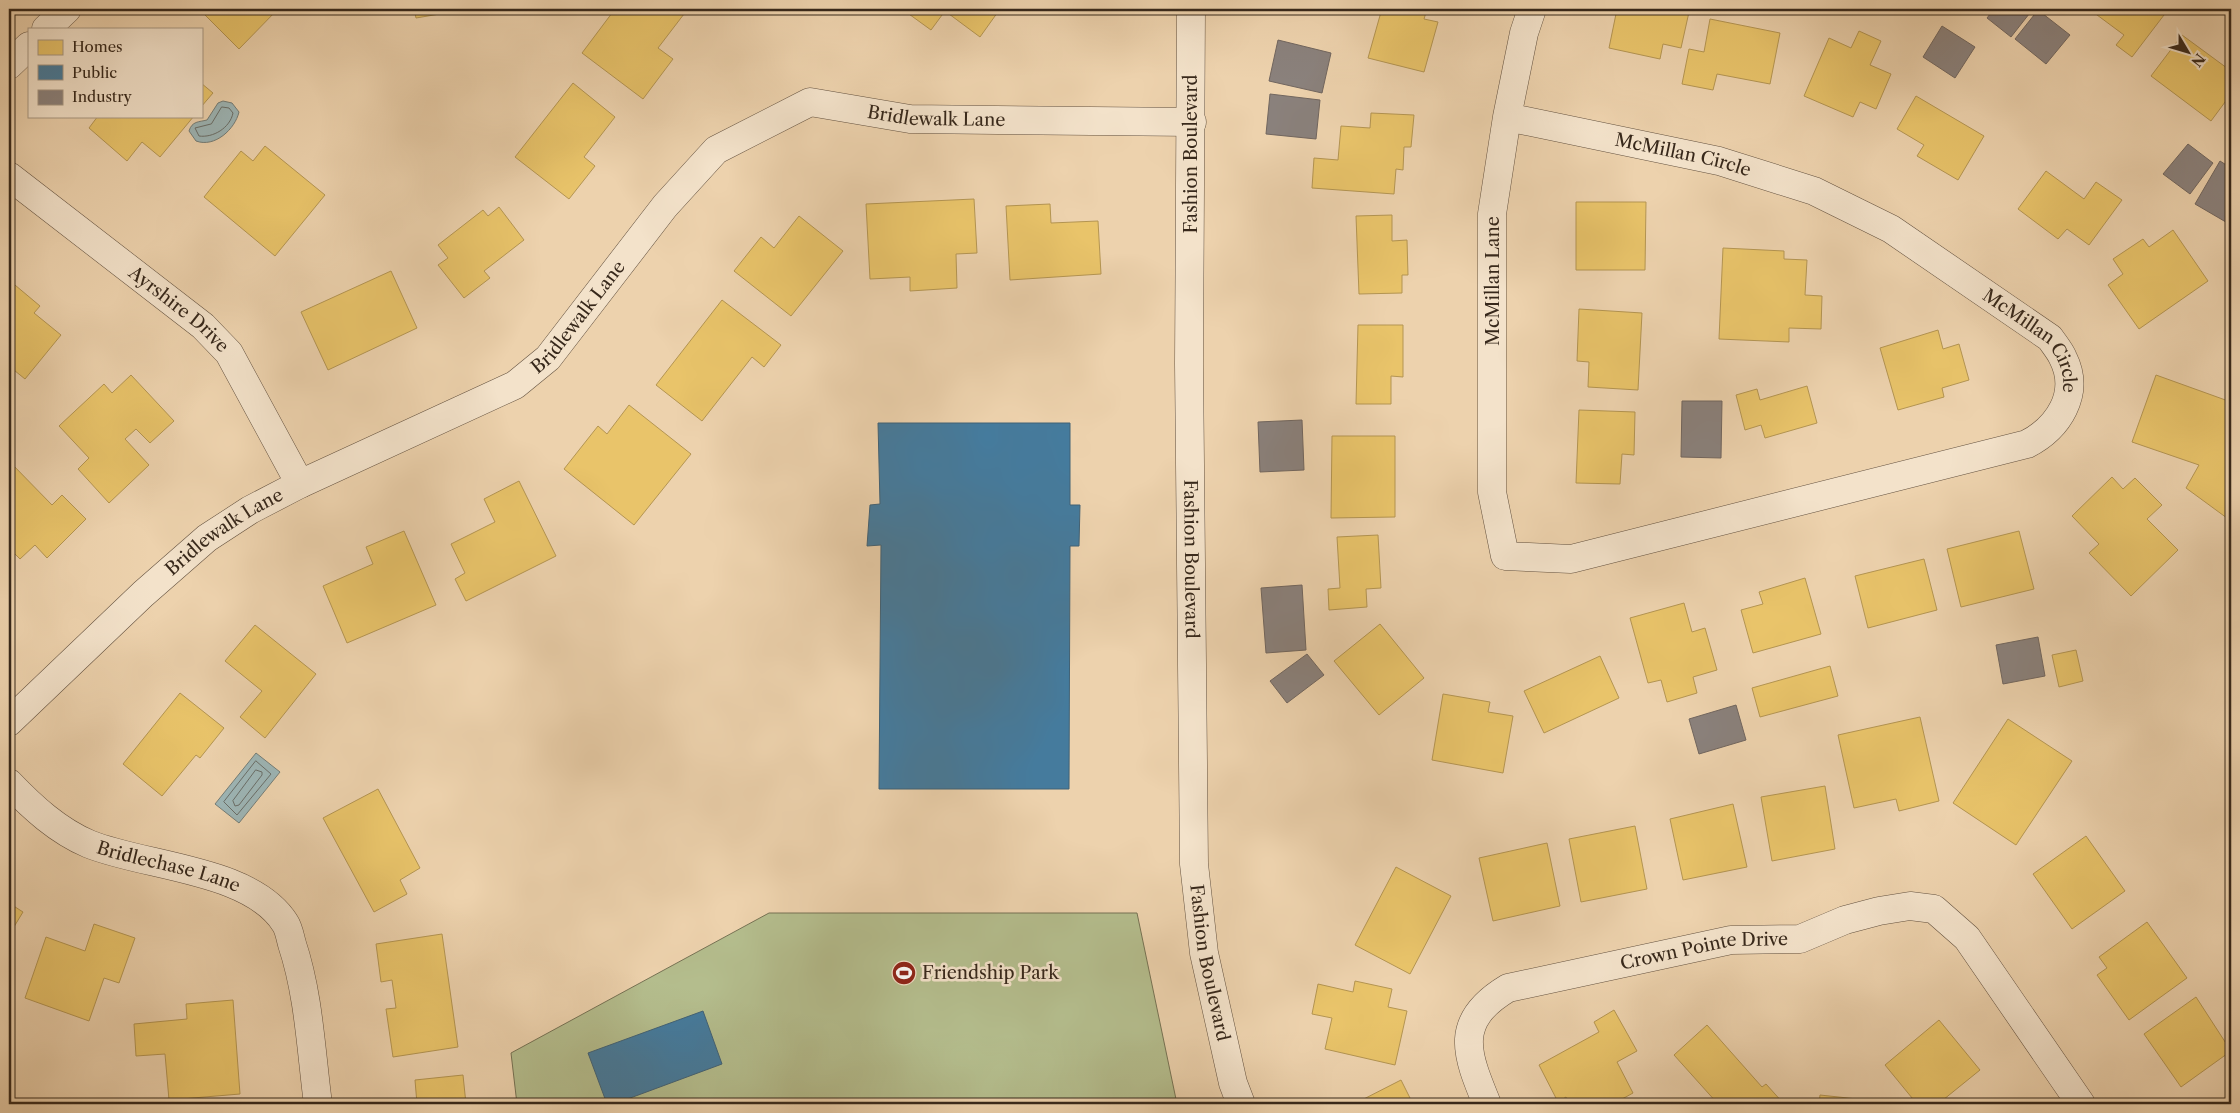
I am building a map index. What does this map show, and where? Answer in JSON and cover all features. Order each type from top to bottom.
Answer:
[{"type":"street","points":[[47,28],[67,9]]},
{"type":"street","name":"Fashion Boulevard","points":[[1191,9],[1192,122],[1189,364],[1194,864],[1204,953],[1233,1083],[1241,1104]]},
{"type":"street","name":"McMillan Lane","points":[[1505,556],[1492,492],[1492,214],[1524,33],[1532,9]]},
{"type":"street","points":[[9,65],[28,47]]},
{"type":"street","name":"Bridlewalk Lane","points":[[9,722],[143,594],[207,538],[250,510],[300,484],[515,385],[548,358],[665,206],[716,150],[810,102],[910,119],[1192,122]]},
{"type":"street","name":"McMillan Circle","points":[[1505,556],[1571,559],[2026,444],[2042,436],[2058,420],[2068,399],[2070,376],[2064,358],[2050,338],[1891,229],[1814,191],[1719,160],[1508,117]]},
{"type":"street","name":"Ayrshire Drive","points":[[9,176],[202,326],[229,353],[300,484]]},
{"type":"street","name":"Bridlechase Lane","points":[[9,783],[32,807],[60,829],[88,844],[238,885],[268,903],[286,924],[301,971],[318,1104]]},
{"type":"street","name":"Crown Pointe Drive","points":[[1487,1104],[1468,1054],[1469,1036],[1476,1014],[1490,998],[1508,988],[1528,982],[1732,940],[1800,939],[1845,920],[1879,911],[1910,906],[1934,909],[1967,938],[2081,1104]]},
{"type":"green space","name":"Friendship Park","points":[[769,913],[1137,913],[1177,1104],[517,1104],[511,1053]]},
{"type":"water","points":[[223,101],[232,103],[239,112],[233,125],[223,136],[217,139],[210,142],[196,141],[189,131],[192,125],[196,122],[207,120],[218,103]]},
{"type":"water","points":[[256,753],[280,772],[239,823],[215,804]]},
{"type":"building: Homes","points":[[199,9],[278,9],[239,49]]},
{"type":"building: Homes","points":[[414,9],[469,9],[416,18]]},
{"type":"building: Homes","points":[[615,9],[676,9],[684,14],[658,48],[673,59],[643,99],[582,53]]},
{"type":"building: Homes","points":[[902,9],[1000,9],[980,37],[945,11],[931,30]]},
{"type":"building: Homes","points":[[1391,9],[1427,9],[1424,19],[1438,22],[1424,72],[1368,58],[1381,12],[1389,14]]},
{"type":"building: Homes","points":[[1617,9],[1639,11],[1639,9],[1673,9],[1689,12],[1681,48],[1663,44],[1660,59],[1609,48]]},
{"type":"building: Homes","points":[[2089,9],[2156,9],[2164,15],[2132,57],[2116,45],[2124,35]]},
{"type":"building: Homes","points":[[1710,19],[1780,33],[1770,84],[1717,74],[1713,90],[1682,84],[1689,49],[1704,52]]},
{"type":"building: Homes","points":[[1859,31],[1881,41],[1870,65],[1891,74],[1876,109],[1860,102],[1853,117],[1804,96],[1829,38],[1851,48]]},
{"type":"building: Homes","points":[[2182,35],[2231,71],[2231,94],[2211,121],[2151,76]]},
{"type":"building: Homes","points":[[573,83],[615,117],[584,157],[595,166],[569,199],[515,157]]},
{"type":"building: Homes","points":[[202,84],[213,93],[202,106]]},
{"type":"building: Homes","points":[[1916,96],[1984,136],[1958,180],[1917,156],[1924,145],[1897,129]]},
{"type":"building: Homes","points":[[1371,113],[1414,115],[1411,147],[1404,147],[1403,170],[1396,169],[1394,194],[1312,188],[1314,158],[1338,160],[1341,126],[1370,128]]},
{"type":"building: Homes","points":[[96,118],[192,118],[160,157],[142,142],[127,161],[89,128]]},
{"type":"building: Homes","points":[[265,146],[325,195],[275,256],[204,197],[241,151],[253,161]]},
{"type":"building: Homes","points":[[2046,171],[2084,199],[2096,182],[2122,200],[2089,245],[2067,229],[2058,239],[2018,209]]},
{"type":"building: Homes","points":[[974,199],[977,253],[956,254],[957,288],[910,291],[910,277],[870,279],[866,204]]},
{"type":"building: Homes","points":[[1576,202],[1646,202],[1645,270],[1576,270]]},
{"type":"building: Homes","points":[[1050,204],[1051,223],[1098,221],[1101,274],[1010,280],[1006,206]]},
{"type":"building: Homes","points":[[499,207],[524,240],[484,271],[490,278],[464,298],[438,265],[448,258],[438,245],[483,210],[488,216]]},
{"type":"building: Homes","points":[[1392,215],[1392,241],[1407,240],[1408,275],[1402,275],[1402,293],[1359,294],[1356,216]]},
{"type":"building: Homes","points":[[799,216],[843,251],[791,316],[734,271],[761,237],[774,248]]},
{"type":"building: Homes","points":[[2173,230],[2208,281],[2139,329],[2108,285],[2123,274],[2113,259],[2143,239],[2149,247]]},
{"type":"building: Homes","points":[[1723,248],[1784,251],[1784,259],[1807,260],[1805,295],[1822,296],[1821,329],[1789,328],[1789,342],[1719,339]]},
{"type":"building: Homes","points":[[391,271],[417,328],[328,370],[301,312]]},
{"type":"building: Homes","points":[[9,280],[40,306],[34,313],[61,335],[25,379],[9,366]]},
{"type":"building: Homes","points":[[722,300],[781,345],[764,367],[752,357],[702,421],[656,385]]},
{"type":"building: Homes","points":[[1579,309],[1642,313],[1638,390],[1588,387],[1589,362],[1577,361]]},
{"type":"building: Homes","points":[[1358,325],[1403,325],[1403,377],[1391,376],[1391,404],[1356,404]]},
{"type":"building: Homes","points":[[1938,330],[1943,349],[1959,344],[1969,380],[1942,388],[1944,397],[1898,410],[1880,348]]},
{"type":"building: Homes","points":[[131,375],[174,421],[150,443],[136,429],[125,439],[149,465],[109,503],[78,469],[89,458],[59,426],[104,384],[112,393]]},
{"type":"building: Homes","points":[[2156,375],[2231,402],[2231,521],[2186,488],[2199,465],[2132,442]]},
{"type":"building: Homes","points":[[1807,386],[1817,423],[1765,438],[1761,425],[1745,430],[1736,395],[1757,389],[1760,400]]},
{"type":"building: Homes","points":[[629,405],[691,454],[634,525],[564,469],[598,426],[607,434]]},
{"type":"building: Homes","points":[[1579,410],[1635,412],[1634,455],[1622,454],[1620,484],[1576,483]]},
{"type":"building: Homes","points":[[1332,436],[1395,436],[1395,517],[1331,518]]},
{"type":"building: Homes","points":[[9,461],[52,505],[62,495],[86,519],[47,558],[35,545],[20,559],[15,554],[9,560]]},
{"type":"building: Homes","points":[[2112,477],[2123,489],[2135,478],[2162,505],[2147,519],[2178,550],[2131,596],[2089,553],[2099,544],[2072,516]]},
{"type":"building: Homes","points":[[519,481],[556,556],[466,601],[455,579],[465,573],[451,544],[495,522],[484,499]]},
{"type":"building: Homes","points":[[404,531],[436,605],[347,643],[323,586],[373,564],[366,547]]},
{"type":"building: Homes","points":[[2019,531],[2034,589],[1961,607],[1947,549]]},
{"type":"building: Homes","points":[[1378,535],[1381,588],[1366,589],[1367,607],[1329,610],[1328,589],[1340,588],[1337,537]]},
{"type":"building: Homes","points":[[1924,559],[1937,610],[1868,628],[1855,576]]},
{"type":"building: Homes","points":[[1805,578],[1821,634],[1753,653],[1741,610],[1763,604],[1759,592]]},
{"type":"building: Homes","points":[[1684,603],[1692,632],[1705,628],[1717,670],[1693,677],[1697,693],[1667,702],[1661,680],[1648,683],[1630,618]]},
{"type":"building: Homes","points":[[1380,624],[1424,678],[1379,715],[1334,661]]},
{"type":"building: Homes","points":[[255,625],[316,674],[265,738],[240,717],[262,691],[225,661]]},
{"type":"building: Homes","points":[[2076,650],[2083,681],[2059,687],[2052,655]]},
{"type":"building: Homes","points":[[1600,656],[1619,698],[1544,733],[1524,691]]},
{"type":"building: Homes","points":[[1830,666],[1838,696],[1760,717],[1752,688]]},
{"type":"building: Homes","points":[[180,693],[224,728],[200,758],[196,755],[162,796],[123,764]]},
{"type":"building: Homes","points":[[1443,694],[1490,702],[1488,712],[1513,716],[1503,773],[1432,760]]},
{"type":"building: Homes","points":[[1920,717],[1939,801],[1899,811],[1896,799],[1854,808],[1838,735]]},
{"type":"building: Homes","points":[[2008,719],[2072,761],[2016,845],[1953,803]]},
{"type":"building: Homes","points":[[1825,786],[1835,849],[1772,861],[1761,797]]},
{"type":"building: Homes","points":[[378,789],[420,868],[400,880],[407,894],[374,912],[323,818]]},
{"type":"building: Homes","points":[[1733,804],[1747,867],[1683,880],[1670,819]]},
{"type":"building: Homes","points":[[1635,826],[1647,889],[1581,902],[1569,839]]},
{"type":"building: Homes","points":[[2086,836],[2125,891],[2072,929],[2033,874]]},
{"type":"building: Homes","points":[[1547,843],[1560,906],[1493,921],[1479,858]]},
{"type":"building: Homes","points":[[1396,867],[1451,896],[1410,974],[1355,945]]},
{"type":"building: Homes","points":[[9,903],[23,912],[9,935]]},
{"type":"building: Homes","points":[[2147,922],[2187,978],[2129,1020],[2097,975],[2107,968],[2099,957]]},
{"type":"building: Homes","points":[[94,924],[135,938],[119,983],[104,978],[89,1021],[25,998],[46,937],[85,951]]},
{"type":"building: Homes","points":[[442,934],[458,1047],[393,1057],[386,1009],[396,1008],[392,980],[381,982],[376,944]]},
{"type":"building: Homes","points":[[1355,981],[1392,989],[1388,1007],[1407,1011],[1395,1065],[1325,1049],[1332,1018],[1312,1014],[1318,984],[1353,992]]},
{"type":"building: Homes","points":[[2196,997],[2231,1051],[2181,1087],[2144,1034]]},
{"type":"building: Homes","points":[[233,1000],[240,1094],[169,1100],[165,1054],[136,1056],[134,1024],[187,1019],[186,1004]]},
{"type":"building: Homes","points":[[1614,1010],[1637,1051],[1617,1062],[1633,1093],[1613,1104],[1570,1104],[1566,1097],[1558,1102],[1539,1065],[1599,1032],[1594,1022]]},
{"type":"building: Homes","points":[[1939,1020],[1980,1070],[1938,1104],[1917,1104],[1885,1065]]},
{"type":"building: Homes","points":[[1707,1025],[1762,1087],[1766,1084],[1784,1104],[1718,1104],[1674,1055]]},
{"type":"building: Homes","points":[[463,1075],[466,1104],[417,1104],[415,1080]]},
{"type":"building: Homes","points":[[1401,1080],[1413,1104],[1354,1104]]},
{"type":"building: Homes","points":[[1820,1095],[1903,1104],[1819,1104]]},
{"type":"building: Public","points":[[878,423],[1070,423],[1070,505],[1080,505],[1079,546],[1070,546],[1069,789],[879,789],[881,545],[867,546],[870,505],[880,504]]},
{"type":"building: Public","points":[[703,1011],[722,1064],[614,1104],[607,1104],[588,1053]]},
{"type":"building: Industry","points":[[1994,9],[2033,9],[2011,37],[1987,18]]},
{"type":"building: Industry","points":[[2038,10],[2070,35],[2046,64],[2015,39]]},
{"type":"building: Industry","points":[[1942,26],[1975,47],[1955,78],[1923,57]]},
{"type":"building: Industry","points":[[1278,40],[1331,53],[1322,93],[1269,81]]},
{"type":"building: Industry","points":[[1270,94],[1320,100],[1316,139],[1266,134]]},
{"type":"building: Industry","points":[[2188,144],[2213,163],[2190,194],[2163,174]]},
{"type":"building: Industry","points":[[2220,161],[2231,168],[2231,225],[2195,204]]},
{"type":"building: Industry","points":[[1682,401],[1722,401],[1721,458],[1681,457]]},
{"type":"building: Industry","points":[[1302,420],[1304,470],[1260,472],[1258,422]]},
{"type":"building: Industry","points":[[1302,585],[1306,650],[1266,653],[1261,588]]},
{"type":"building: Industry","points":[[2038,637],[2045,676],[2003,684],[1996,645]]},
{"type":"building: Industry","points":[[1307,654],[1324,675],[1287,703],[1270,681]]},
{"type":"building: Industry","points":[[1736,705],[1746,740],[1699,754],[1689,719]]},
{"type":"place","name":"Friendship Park","points":[[904,973]]}]
